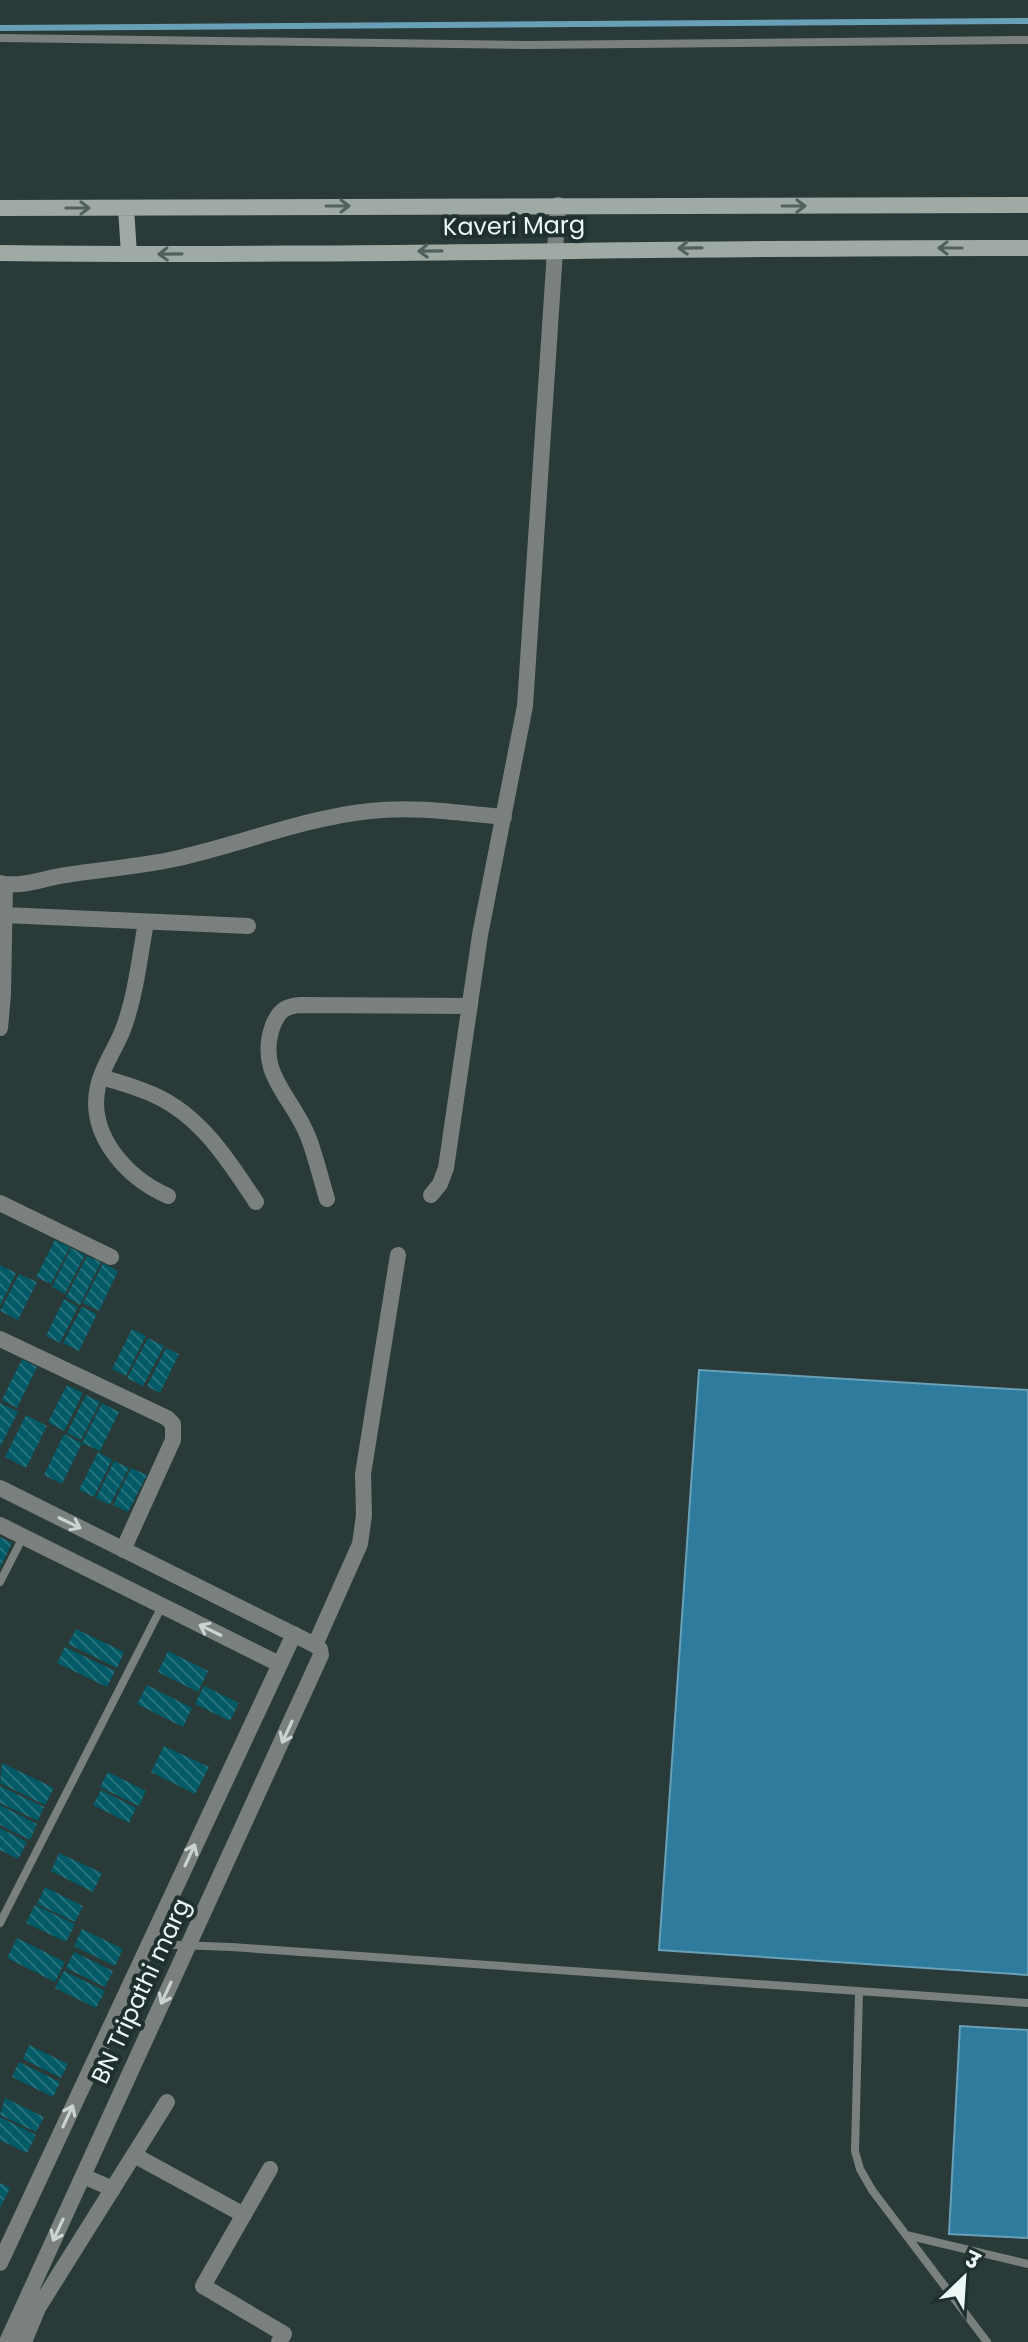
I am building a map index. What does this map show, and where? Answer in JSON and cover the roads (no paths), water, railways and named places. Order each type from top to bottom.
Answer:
[{"type":"street","points":[[431,1195],[440,1184],[446,1168],[480,935],[526,693],[558,205]]},
{"type":"street","name":"Kaveri Marg","points":[[0,208],[1028,205]]},
{"type":"street","points":[[126,208],[129,254]]},
{"type":"street","name":"Kaveri Marg","points":[[0,253],[1028,248]]},
{"type":"street","points":[[0,1028],[5,915],[3,884],[17,885],[68,874],[174,860],[370,811],[432,811],[504,817]]},
{"type":"street","points":[[5,915],[248,926]]},
{"type":"street","points":[[146,922],[126,1021],[101,1077],[96,1099],[113,1152],[124,1167],[148,1187],[168,1196]]},
{"type":"street","points":[[327,1199],[309,1138],[268,1062],[272,1029],[281,1010],[289,1006],[470,1006]]},
{"type":"street","points":[[101,1077],[156,1096],[188,1116],[223,1154],[256,1202]]},
{"type":"street","points":[[0,1203],[111,1257]]},
{"type":"street","name":"BN Tripathi marg","points":[[7,2342],[188,1947],[317,1653],[360,1544],[364,1515],[363,1474],[398,1255]]},
{"type":"street","points":[[0,1339],[167,1418],[173,1424],[173,1440],[123,1550]]},
{"type":"street","points":[[0,1488],[294,1634],[317,1653]]},
{"type":"street","points":[[0,1525],[279,1664]]},
{"type":"street","points":[[0,2263],[294,1634]]},
{"type":"street","points":[[24,2342],[38,2308],[167,2102]]},
{"type":"street","points":[[134,2155],[244,2215]]},
{"type":"street","points":[[270,2169],[203,2286],[284,2334],[279,2342]]},
{"type":"street","points":[[83,2176],[113,2189]]},
{"type":"lane","points":[[0,38],[527,45],[1028,40]]},
{"type":"lane","points":[[0,1582],[23,1537]]},
{"type":"lane","points":[[0,1923],[162,1606]]},
{"type":"lane","points":[[149,1944],[247,1948],[1028,2003]]},
{"type":"lane","points":[[859,1992],[855,2151],[860,2169],[872,2190],[987,2342]]},
{"type":"lane","points":[[906,2235],[1028,2264]]},
{"type":"water","points":[[699,1370],[1028,1390],[1028,1975],[659,1950]]},
{"type":"water","points":[[960,2026],[1028,2030],[1028,2238],[949,2234]]},
{"type":"waterway","points":[[0,28],[1028,21]]}]
